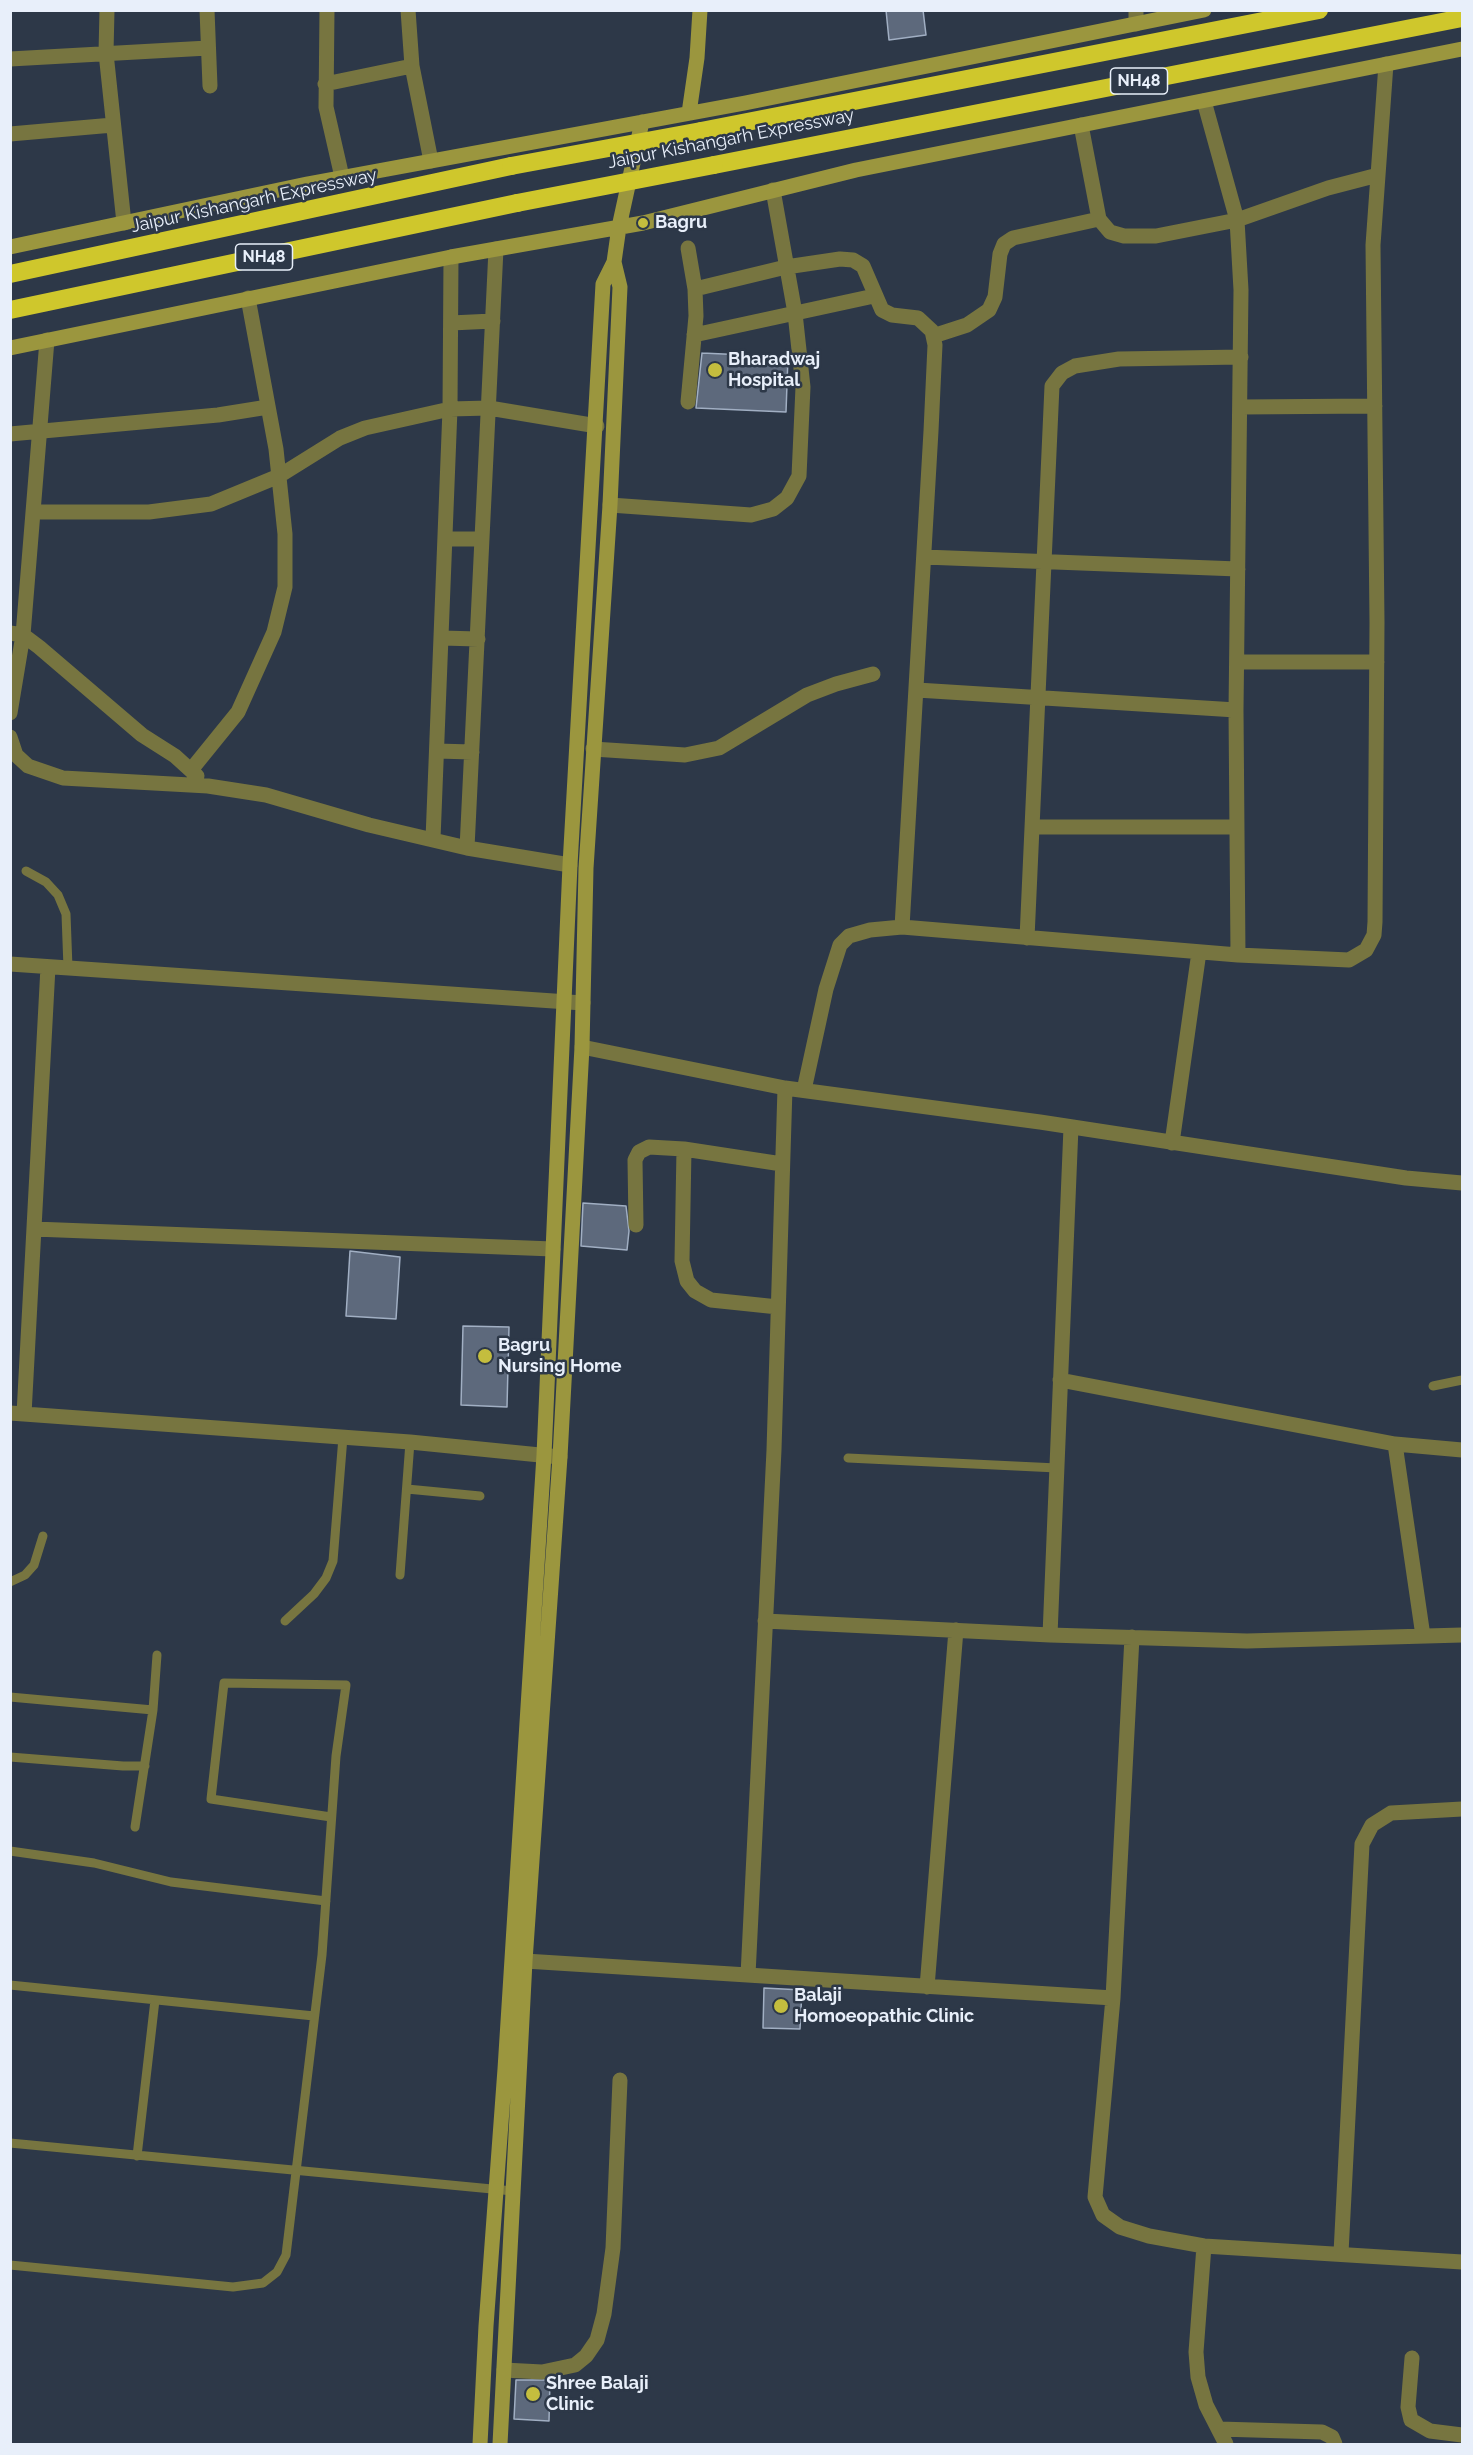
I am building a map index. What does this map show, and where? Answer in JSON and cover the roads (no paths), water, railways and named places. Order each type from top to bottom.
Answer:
[{"type":"highway","name":"Jaipur Kishangarh Expressway","points":[[10,274],[511,166],[1319,10]]},
{"type":"highway","name":"Jaipur Kishangarh Expressway","points":[[10,310],[517,203],[1462,18]]},
{"type":"main road","points":[[689,113],[697,58],[700,10]]},
{"type":"main road","points":[[10,247],[342,177],[689,113],[1136,17],[1204,10]]},
{"type":"main road","points":[[10,348],[451,257],[619,227],[856,170],[1462,49]]},
{"type":"main road","points":[[480,2445],[544,1455],[570,865],[597,426],[603,284],[614,262],[619,227],[642,122]]},
{"type":"main road","points":[[500,2445],[525,1961],[560,1457],[582,1047],[586,868],[610,505],[620,287],[614,262]]},
{"type":"street","points":[[107,10],[106,53],[124,223]]},
{"type":"street","points":[[207,10],[210,86]]},
{"type":"street","points":[[327,10],[326,107],[342,177]]},
{"type":"street","points":[[408,10],[412,66],[431,161]]},
{"type":"street","points":[[10,59],[208,48]]},
{"type":"street","points":[[804,1090],[826,989],[840,945],[849,936],[870,930],[902,927],[1238,955],[1349,960],[1366,950],[1374,935],[1377,662],[1373,245],[1386,64]]},
{"type":"street","points":[[325,84],[412,66]]},
{"type":"street","points":[[1204,101],[1237,220],[1241,290],[1236,710],[1238,955]]},
{"type":"street","points":[[10,134],[113,125]]},
{"type":"street","points":[[1082,125],[1099,219],[1110,232],[1124,236],[1156,236],[1237,220],[1329,188],[1378,175]]},
{"type":"street","points":[[610,505],[752,515],[773,509],[787,498],[799,476],[803,387],[795,313],[773,190]]},
{"type":"street","points":[[933,336],[967,325],[989,310],[995,297],[1000,254],[1004,244],[1013,238],[1099,219]]},
{"type":"street","points":[[688,248],[695,289],[694,335],[688,402]]},
{"type":"street","points":[[467,848],[496,249]]},
{"type":"street","points":[[434,839],[450,409],[451,257]]},
{"type":"street","points":[[695,289],[786,267],[840,259],[853,260],[862,266],[882,310],[892,315],[918,318],[928,324],[933,336],[917,690],[902,927]]},
{"type":"street","points":[[694,335],[874,296]]},
{"type":"street","points":[[190,770],[238,712],[274,632],[285,587],[285,534],[279,476],[248,298]]},
{"type":"street","points":[[451,323],[493,321]]},
{"type":"street","points":[[10,713],[17,634],[33,512],[47,340]]},
{"type":"street","points":[[1027,938],[1052,386],[1062,373],[1075,366],[1119,359],[1241,357]]},
{"type":"street","points":[[1240,407],[1375,406]]},
{"type":"street","points":[[10,434],[218,416],[268,407]]},
{"type":"street","points":[[33,512],[150,512],[211,504],[279,476],[340,438],[366,428],[450,409],[489,408],[597,426]]},
{"type":"street","points":[[446,539],[482,539]]},
{"type":"street","points":[[924,556],[1043,563],[1238,569]]},
{"type":"street","points":[[17,634],[142,735],[190,770],[207,786]]},
{"type":"street","points":[[442,638],[478,639]]},
{"type":"street","points":[[1237,662],[1377,662]]},
{"type":"street","points":[[593,749],[685,755],[719,748],[807,695],[873,674]]},
{"type":"street","points":[[917,690],[1236,710]]},
{"type":"street","points":[[10,737],[16,755],[28,766],[63,778],[207,786],[266,795],[369,825],[467,848],[570,865]]},
{"type":"street","points":[[437,751],[472,752]]},
{"type":"street","points":[[1032,827],[1237,827]]},
{"type":"street","points":[[1172,1143],[1199,952]]},
{"type":"street","points":[[10,964],[583,1003]]},
{"type":"street","points":[[48,967],[34,1229],[17,1413],[410,1442],[560,1457]]},
{"type":"street","points":[[582,1047],[784,1088],[1071,1126],[1406,1178],[1462,1183]]},
{"type":"street","points":[[748,1975],[778,1307],[784,1088]]},
{"type":"street","points":[[1050,1635],[1071,1126]]},
{"type":"street","points":[[636,1226],[634,1161],[639,1152],[649,1147],[684,1149],[782,1164]]},
{"type":"street","points":[[684,1149],[682,1261],[687,1281],[695,1291],[711,1300],[778,1307]]},
{"type":"street","points":[[34,1229],[553,1249]]},
{"type":"street","points":[[1060,1380],[1395,1444],[1462,1450]]},
{"type":"street","points":[[1395,1444],[1423,1636]]},
{"type":"street","points":[[765,1621],[1050,1635],[1247,1641],[1462,1635]]},
{"type":"street","points":[[927,1987],[956,1630]]},
{"type":"street","points":[[1132,1637],[1113,1998],[1095,2197],[1103,2215],[1120,2227],[1149,2236],[1204,2246],[1462,2262]]},
{"type":"street","points":[[1341,2253],[1362,1844],[1372,1825],[1391,1813],[1462,1809]]},
{"type":"street","points":[[525,1961],[1113,1998]]},
{"type":"street","points":[[504,2370],[543,2372],[575,2365],[586,2356],[597,2340],[604,2314],[613,2248],[620,2080]]},
{"type":"street","points":[[1204,2246],[1196,2352],[1198,2377],[1206,2405],[1226,2445]]},
{"type":"street","points":[[1412,2358],[1408,2407],[1411,2420],[1430,2431],[1462,2435]]},
{"type":"street","points":[[1219,2429],[1322,2432],[1332,2437],[1335,2445]]},
{"type":"lane","points":[[26,871],[46,882],[58,895],[66,914],[68,968]]},
{"type":"lane","points":[[1433,1386],[1462,1380]]},
{"type":"lane","points":[[285,1621],[315,1594],[326,1578],[333,1561],[343,1437]]},
{"type":"lane","points":[[400,1575],[410,1442]]},
{"type":"lane","points":[[848,1458],[1057,1468]]},
{"type":"lane","points":[[407,1489],[480,1496]]},
{"type":"lane","points":[[10,1582],[25,1575],[34,1565],[43,1536]]},
{"type":"lane","points":[[135,1827],[153,1710],[157,1655]]},
{"type":"lane","points":[[10,2265],[233,2287],[263,2283],[277,2272],[286,2255],[314,2016],[326,1901],[332,1817],[336,1756],[346,1685],[224,1683],[211,1799],[332,1817]]},
{"type":"lane","points":[[10,1697],[153,1710]]},
{"type":"lane","points":[[10,1757],[145,1766]]},
{"type":"lane","points":[[10,1851],[93,1863],[171,1882],[326,1901]]},
{"type":"lane","points":[[10,1985],[314,2016]]},
{"type":"lane","points":[[137,2156],[155,2000]]},
{"type":"lane","points":[[10,2144],[513,2191]]},
{"type":"place","name":"Bagru","points":[[643,223]]},
{"type":"place","name":"Bharadwaj Hospital","points":[[715,370]]},
{"type":"place","name":"Bagru Nursing Home","points":[[485,1356]]},
{"type":"place","name":"Balaji Homoeopathic Clinic","points":[[781,2006]]},
{"type":"place","name":"Shree Balaji Clinic","points":[[533,2394]]}]
